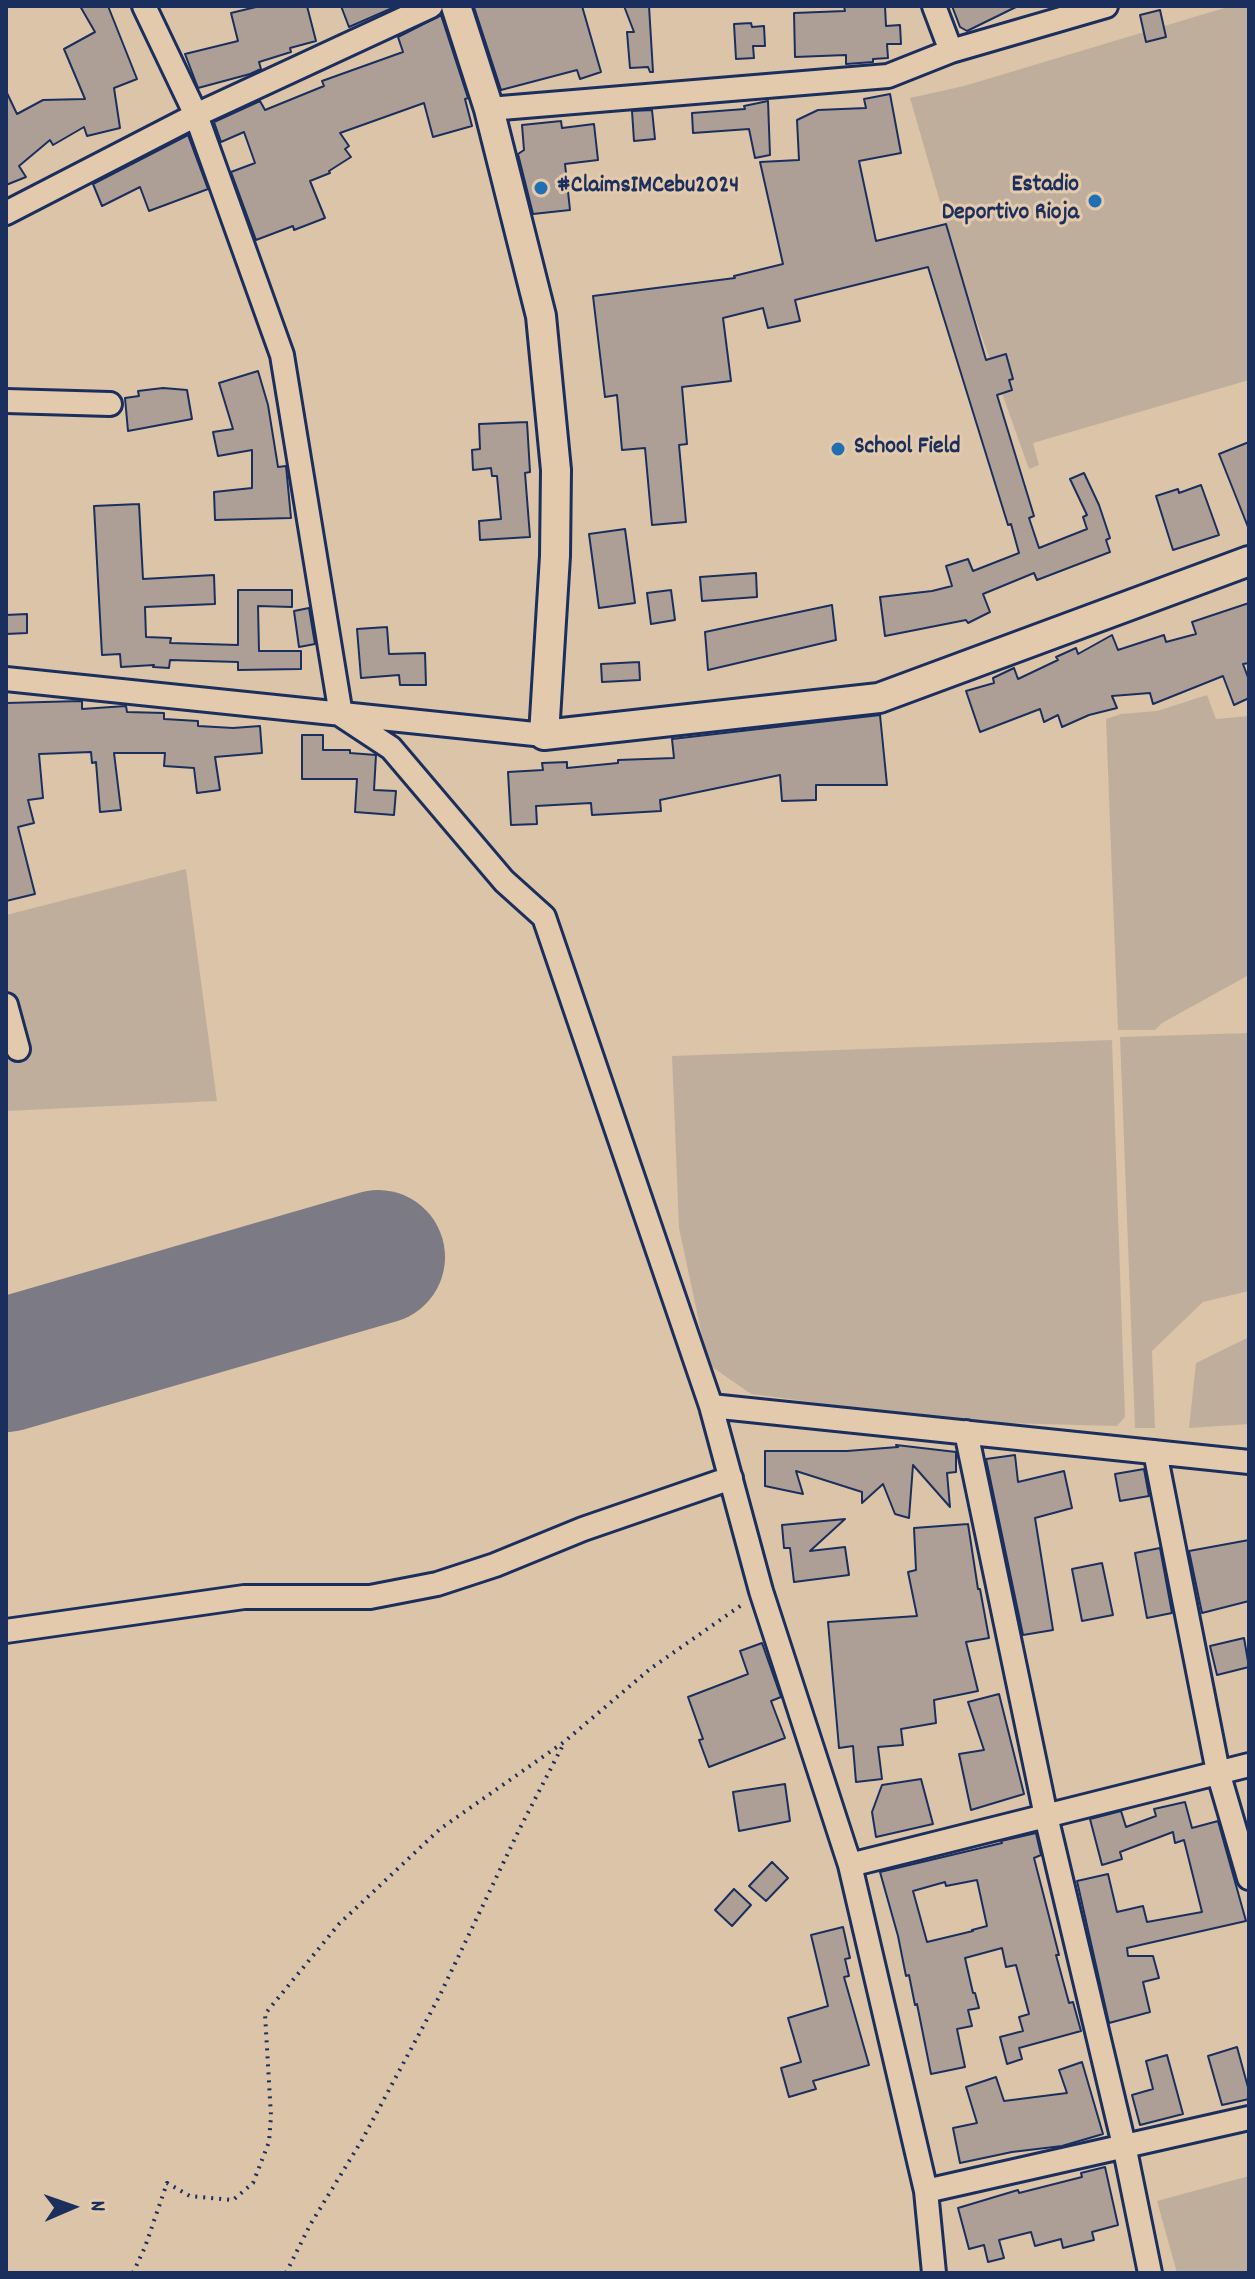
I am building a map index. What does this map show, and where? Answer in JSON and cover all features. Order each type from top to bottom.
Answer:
[{"type":"street","points":[[144,6],[196,115],[282,355],[341,715],[391,748],[504,881],[544,917],[711,1406],[761,1591],[850,1865],[926,2191],[934,2273]]},
{"type":"street","points":[[6,213],[196,115],[431,6]]},
{"type":"street","points":[[456,6],[489,109],[541,316],[556,470],[555,556],[544,735]]},
{"type":"street","points":[[934,6],[951,51]]},
{"type":"street","points":[[489,109],[888,76],[951,51],[1106,6]]},
{"type":"street","points":[[6,401],[110,404]]},
{"type":"street","points":[[6,679],[544,735],[879,698],[1249,561]]},
{"type":"street","points":[[6,1005],[18,1049]]},
{"type":"street","points":[[711,1406],[1249,1462]]},
{"type":"street","points":[[966,1432],[1046,1816],[1124,2145],[1150,2273]]},
{"type":"street","points":[[1155,1452],[1218,1772],[1249,1878]]},
{"type":"street","points":[[6,1631],[244,1597],[370,1597],[437,1584],[731,1478]]},
{"type":"street","points":[[850,1865],[1249,1765]]},
{"type":"street","points":[[926,2191],[1249,2118]]},
{"type":"path","points":[[133,2273],[167,2183],[190,2196],[233,2200],[253,2183],[269,2142],[271,2116],[265,2014],[339,1924],[440,1829],[564,1742],[650,1669],[761,1591]]},
{"type":"path","points":[[286,2273],[439,1997],[564,1742]]},
{"type":"shaded area","name":"Estadio Deportivo Rioja","points":[[1231,6],[1249,6],[1249,380],[1033,443],[1039,465],[1029,469],[966,292],[910,98],[964,86]]},
{"type":"shaded area","points":[[1207,695],[1216,719],[1249,716],[1249,975],[1162,1023],[1155,1030],[1118,1030],[1106,719],[1121,714],[1157,711]]},
{"type":"shaded area","points":[[186,869],[217,1101],[6,1111],[6,915]]},
{"type":"shaded area","points":[[1249,1033],[1249,1291],[1203,1302],[1152,1351],[1155,1428],[1135,1428],[1120,1037]]},
{"type":"shaded area","points":[[1112,1040],[1125,1417],[1117,1426],[964,1422],[751,1394],[708,1364],[679,1228],[672,1056]]},
{"type":"shaded area","points":[[1249,1337],[1249,1424],[1189,1428],[1196,1363]]},
{"type":"shaded area","points":[[1249,2176],[1249,2273],[1177,2273],[1157,2201]]},
{"type":"building","points":[[80,6],[108,6],[137,79],[114,88],[120,128],[87,136],[84,127],[53,145],[50,140],[19,166],[26,177],[6,185],[6,91],[17,114],[43,100],[85,99],[64,49],[95,32]]},
{"type":"building","points":[[260,6],[307,6],[316,41],[290,48],[291,52],[259,62],[261,69],[250,74],[198,88],[185,54],[238,41],[231,13]]},
{"type":"building","points":[[341,6],[397,6],[349,27]]},
{"type":"building","points":[[582,6],[601,72],[580,79],[577,70],[501,90],[474,7]]},
{"type":"building","points":[[624,6],[649,6],[653,72],[648,67],[630,68],[627,32],[634,32]]},
{"type":"building","points":[[844,6],[885,6],[886,26],[900,25],[901,44],[887,44],[888,58],[873,59],[873,62],[846,64],[846,55],[795,57],[794,13],[845,11]]},
{"type":"building","points":[[952,6],[1018,6],[967,31],[960,27]]},
{"type":"building","points":[[1160,10],[1166,37],[1146,42],[1140,15]]},
{"type":"building","points":[[441,15],[468,98],[465,99],[472,126],[433,137],[424,103],[340,133],[349,146],[345,149],[351,157],[330,173],[310,181],[325,218],[256,240],[231,172],[255,163],[244,132],[221,142],[214,122],[260,101],[265,110],[324,86],[322,81],[403,52],[398,37]]},
{"type":"building","points":[[751,23],[752,27],[764,26],[765,46],[753,46],[754,58],[736,59],[734,24]]},
{"type":"building","points":[[890,94],[901,153],[859,161],[876,241],[946,224],[986,360],[1006,354],[1013,379],[1009,380],[1012,390],[997,395],[1034,516],[1029,518],[1039,548],[1087,529],[1083,517],[1087,515],[1070,479],[1084,473],[1110,538],[1106,540],[1110,552],[1037,580],[1034,573],[983,594],[990,612],[968,623],[966,620],[885,636],[880,597],[952,586],[946,566],[968,559],[973,571],[1019,553],[928,267],[795,300],[800,321],[768,328],[763,308],[723,318],[731,381],[682,387],[687,444],[679,445],[686,522],[652,525],[645,448],[622,450],[617,395],[605,397],[593,296],[735,278],[783,264],[760,162],[799,160],[797,120],[818,110],[866,108],[864,99]]},
{"type":"building","points":[[768,101],[770,155],[755,158],[749,129],[693,133],[692,113],[745,109],[744,106]]},
{"type":"building","points":[[652,110],[655,139],[634,141],[632,111]]},
{"type":"building","name":"#ClaimsIMCebu2024","points":[[561,121],[562,128],[594,124],[598,160],[565,164],[570,210],[533,214],[518,154],[524,150],[522,125]]},
{"type":"building","points":[[188,135],[208,189],[149,211],[140,187],[102,206],[93,184]]},
{"type":"building","points":[[258,371],[268,405],[278,467],[286,466],[291,518],[215,520],[214,492],[252,488],[252,450],[218,456],[213,432],[233,429],[219,383]]},
{"type":"building","points":[[163,388],[187,390],[192,419],[128,431],[125,398],[139,396],[138,391]]},
{"type":"building","points":[[527,422],[530,472],[525,473],[530,537],[480,540],[479,521],[501,519],[497,476],[492,476],[491,468],[473,470],[472,450],[480,449],[479,424]]},
{"type":"building","points":[[1249,442],[1249,527],[1248,527],[1219,454]]},
{"type":"building","points":[[1201,485],[1219,535],[1173,550],[1156,496],[1178,489],[1179,493]]},
{"type":"building","points":[[139,504],[143,579],[214,575],[215,604],[145,607],[146,637],[171,638],[170,643],[238,645],[238,590],[292,590],[292,607],[258,606],[259,651],[301,651],[301,669],[238,670],[238,662],[170,660],[169,668],[154,665],[121,667],[120,654],[102,655],[94,506]]},
{"type":"building","points":[[625,529],[635,603],[599,608],[589,534]]},
{"type":"building","points":[[756,573],[757,597],[702,601],[700,577]]},
{"type":"building","points":[[671,590],[675,620],[651,624],[647,593]]},
{"type":"building","points":[[1249,603],[1249,663],[1243,664],[1249,680],[1249,698],[1234,705],[1223,676],[1153,704],[1150,693],[1112,696],[1117,708],[1089,715],[1062,727],[1058,715],[1044,722],[1040,709],[980,732],[966,691],[994,683],[993,678],[1014,668],[1018,679],[1058,660],[1056,657],[1076,648],[1078,654],[1112,635],[1118,650],[1164,635],[1166,642],[1196,634],[1192,622]]},
{"type":"building","points":[[832,605],[836,640],[708,670],[705,632]]},
{"type":"building","points":[[309,608],[315,644],[299,647],[294,611]]},
{"type":"building","points":[[27,614],[27,633],[6,634],[6,615]]},
{"type":"building","points":[[387,627],[389,654],[425,653],[426,685],[400,685],[399,675],[361,678],[357,629]]},
{"type":"building","points":[[639,662],[640,680],[602,682],[601,664]]},
{"type":"building","points":[[82,701],[82,709],[126,706],[127,712],[164,713],[164,719],[198,721],[198,726],[260,726],[262,753],[215,757],[220,790],[197,793],[194,768],[164,766],[165,753],[114,753],[121,810],[100,812],[96,762],[92,763],[91,752],[39,754],[43,798],[28,800],[34,823],[18,827],[35,894],[6,901],[6,703]]},
{"type":"building","points":[[880,715],[887,785],[816,785],[816,800],[782,801],[780,775],[660,800],[661,811],[592,815],[591,803],[536,806],[537,824],[511,825],[508,772],[543,770],[542,763],[567,762],[567,768],[618,763],[618,760],[674,758],[672,739]]},
{"type":"building","points":[[302,735],[323,735],[323,750],[350,750],[350,753],[376,755],[374,790],[396,791],[394,815],[355,812],[357,779],[302,779]]},
{"type":"building","points":[[896,1445],[956,1452],[956,1472],[947,1473],[950,1507],[913,1465],[909,1518],[895,1514],[883,1484],[862,1503],[862,1492],[796,1471],[803,1494],[765,1486],[765,1451],[847,1451],[898,1447]]},
{"type":"building","points":[[1015,1455],[1018,1482],[1064,1471],[1072,1508],[1035,1518],[1053,1630],[1023,1635],[986,1459]]},
{"type":"building","points":[[1144,1469],[1149,1496],[1120,1501],[1115,1474]]},
{"type":"building","points":[[845,1519],[810,1551],[845,1547],[849,1575],[794,1582],[790,1548],[784,1548],[782,1525]]},
{"type":"building","points":[[968,1524],[989,1638],[966,1642],[978,1691],[934,1700],[936,1723],[901,1729],[903,1745],[878,1747],[882,1779],[856,1782],[853,1746],[839,1748],[828,1622],[917,1616],[908,1572],[916,1570],[914,1528]]},
{"type":"building","points":[[1249,1540],[1249,1601],[1202,1613],[1189,1551]]},
{"type":"building","points":[[1160,1548],[1172,1613],[1147,1618],[1135,1553]]},
{"type":"building","points":[[1102,1563],[1113,1615],[1082,1621],[1072,1569]]},
{"type":"building","points":[[1244,1638],[1249,1667],[1217,1675],[1210,1646]]},
{"type":"building","points":[[762,1643],[781,1697],[771,1701],[785,1738],[709,1767],[688,1697],[748,1674],[740,1651]]},
{"type":"building","points":[[999,1694],[1024,1794],[971,1810],[959,1754],[984,1750],[968,1702]]},
{"type":"building","points":[[921,1779],[933,1824],[876,1837],[872,1812],[882,1785]]},
{"type":"building","points":[[785,1784],[790,1821],[739,1831],[733,1792]]},
{"type":"building","points":[[1185,1802],[1192,1828],[1218,1821],[1246,1921],[1127,1948],[1128,1956],[1153,1956],[1159,1978],[1143,1982],[1150,2012],[1109,2023],[1077,1881],[1108,1874],[1117,1912],[1143,1906],[1147,1922],[1202,1912],[1184,1840],[1175,1843],[1173,1832],[1120,1852],[1122,1859],[1102,1865],[1090,1819],[1121,1811],[1126,1827],[1156,1816],[1154,1809]]},
{"type":"building","points":[[1036,1833],[1041,1855],[1034,1858],[1059,1955],[1056,1955],[1069,2003],[1073,2002],[1081,2031],[1019,2048],[1022,2059],[1007,2064],[1000,2037],[1023,2031],[1019,2017],[1029,2014],[1016,1965],[1006,1967],[1002,1948],[965,1958],[979,2008],[968,2010],[972,2026],[957,2029],[965,2067],[931,2074],[917,2004],[909,1975],[906,1976],[880,1872]],"holes":[[[977,1880],[987,1926],[927,1942],[913,1891],[945,1882],[946,1886]]]},
{"type":"building","points":[[772,1862],[788,1878],[766,1901],[749,1886]]},
{"type":"building","points":[[734,1889],[751,1905],[732,1926],[715,1910]]},
{"type":"building","points":[[843,1927],[850,1958],[845,1959],[849,1976],[844,1977],[869,2065],[813,2081],[816,2089],[789,2097],[781,2068],[801,2062],[788,2018],[828,2006],[811,1935]]},
{"type":"building","points":[[1237,2047],[1249,2099],[1222,2105],[1208,2056]]},
{"type":"building","points":[[1167,2055],[1183,2114],[1140,2125],[1132,2095],[1153,2089],[1146,2061]]},
{"type":"building","points":[[1082,2062],[1103,2134],[1062,2146],[960,2163],[953,2128],[977,2123],[966,2087],[996,2077],[1004,2101],[1067,2093],[1059,2070]]},
{"type":"building","points":[[1105,2167],[1118,2225],[1092,2232],[1094,2240],[1063,2248],[1061,2239],[1035,2246],[1031,2232],[999,2240],[1004,2258],[988,2262],[984,2245],[969,2249],[958,2208],[1018,2190],[1019,2193],[1082,2177],[1081,2173]]},
{"type":"runway","points":[[6,1365],[378,1257]]},
{"type":"place","name":"#ClaimsIMCebu2024","points":[[541,188]]},
{"type":"place","name":"Estadio Deportivo Rioja","points":[[1095,201]]},
{"type":"place","name":"School Field","points":[[838,449]]}]
